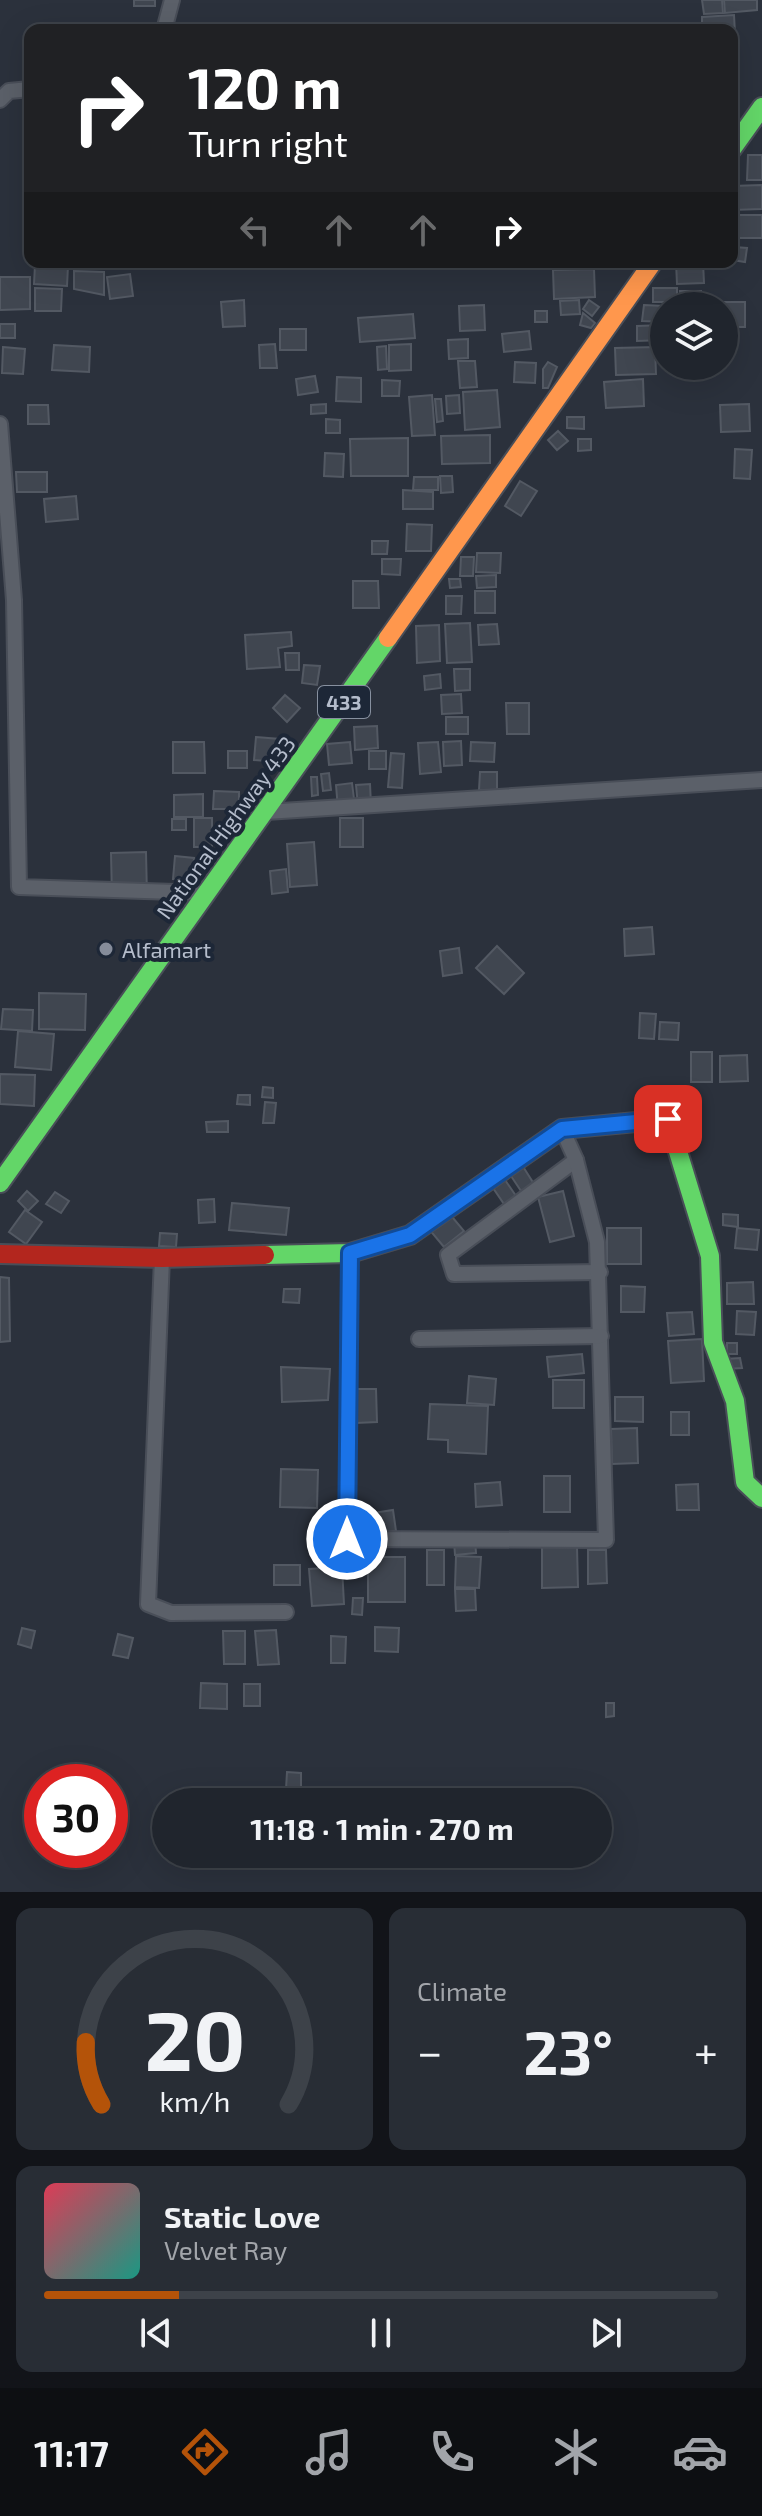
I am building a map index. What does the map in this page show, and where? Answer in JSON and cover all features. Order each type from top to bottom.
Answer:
[{"type":"main road","points":[[738,141],[762,107]]},
{"type":"main road","name":"National Highway 433","points":[[0,1183],[266,812],[649,268]]},
{"type":"main road","points":[[0,1254],[162,1258],[350,1253],[410,1235],[562,1129],[668,1119],[710,1256],[713,1342],[735,1401],[745,1482],[756,1496],[762,1498]]},
{"type":"street","points":[[166,24],[172,0]]},
{"type":"street","points":[[0,100],[9,91],[24,90]]},
{"type":"street","points":[[0,424],[14,600],[19,887],[207,893]]},
{"type":"street","points":[[266,812],[762,780]]},
{"type":"street","points":[[350,1253],[347,1539],[606,1540],[597,1242],[576,1160],[562,1129]]},
{"type":"street","points":[[576,1160],[448,1255],[454,1274],[600,1272]]},
{"type":"street","points":[[162,1258],[148,1604],[171,1613],[286,1612]]},
{"type":"street","points":[[419,1339],[601,1336]]},
{"type":"building","points":[[134,0],[155,0],[155,6],[134,6]]},
{"type":"building","points":[[702,0],[722,0],[723,13],[704,14]]},
{"type":"building","points":[[724,0],[757,0],[757,10],[725,13]]},
{"type":"building","points":[[734,15],[734,24],[702,24],[702,17]]},
{"type":"building","points":[[748,155],[762,155],[762,180],[747,180]]},
{"type":"building","points":[[762,185],[762,209],[738,210],[738,186]]},
{"type":"building","points":[[738,215],[762,215],[762,238],[738,238]]},
{"type":"building","points":[[738,247],[747,248],[745,262],[738,261]]},
{"type":"building","points":[[35,268],[68,268],[67,286],[34,284]]},
{"type":"building","points":[[676,268],[703,268],[704,283],[677,284]]},
{"type":"building","points":[[594,269],[595,297],[554,299],[553,270]]},
{"type":"building","points":[[74,271],[104,272],[104,295],[74,289]]},
{"type":"building","points":[[130,274],[133,296],[110,299],[107,277]]},
{"type":"building","points":[[0,277],[30,277],[30,309],[0,310]]},
{"type":"building","points":[[35,288],[62,289],[61,311],[35,311]]},
{"type":"building","points":[[653,288],[677,288],[677,292],[653,292]]},
{"type":"building","points":[[244,300],[245,326],[223,327],[221,302]]},
{"type":"building","points":[[579,300],[580,314],[561,315],[560,301]]},
{"type":"building","points":[[589,300],[599,307],[592,316],[583,309]]},
{"type":"building","points":[[738,302],[745,302],[745,327],[738,327]]},
{"type":"building","points":[[484,305],[485,330],[460,331],[459,306]]},
{"type":"building","points":[[644,305],[650,305],[650,321],[642,321]]},
{"type":"building","points":[[535,311],[547,311],[547,322],[535,322]]},
{"type":"building","points":[[583,313],[595,323],[591,328],[580,325]]},
{"type":"building","points":[[413,314],[415,338],[360,342],[358,318]]},
{"type":"building","points":[[0,324],[15,324],[15,338],[0,338]]},
{"type":"building","points":[[637,326],[650,326],[650,341],[637,341]]},
{"type":"building","points":[[280,329],[306,329],[306,350],[280,350]]},
{"type":"building","points":[[529,331],[531,349],[504,352],[502,334]]},
{"type":"building","points":[[468,339],[468,358],[449,359],[448,340]]},
{"type":"building","points":[[275,344],[277,368],[260,368],[259,345]]},
{"type":"building","points":[[411,344],[411,370],[389,371],[389,345]]},
{"type":"building","points":[[54,345],[90,347],[89,372],[52,370]]},
{"type":"building","points":[[386,346],[387,369],[378,370],[377,347]]},
{"type":"building","points":[[3,347],[25,349],[23,374],[2,373]]},
{"type":"building","points":[[650,347],[650,374],[616,375],[615,348]]},
{"type":"building","points":[[458,361],[475,361],[477,387],[460,388]]},
{"type":"building","points":[[515,362],[536,363],[535,383],[514,382]]},
{"type":"building","points":[[548,362],[557,367],[548,388],[543,388],[543,369]]},
{"type":"building","points":[[315,376],[318,392],[298,395],[296,379]]},
{"type":"building","points":[[337,377],[361,378],[361,402],[336,401]]},
{"type":"building","points":[[643,379],[644,406],[606,408],[604,382]]},
{"type":"building","points":[[382,380],[400,381],[399,396],[382,396]]},
{"type":"building","points":[[497,390],[500,427],[465,430],[463,392]]},
{"type":"building","points":[[432,395],[435,435],[412,436],[409,397]]},
{"type":"building","points":[[459,395],[460,413],[447,414],[446,396]]},
{"type":"building","points":[[435,399],[441,399],[443,421],[437,422]]},
{"type":"building","points":[[326,404],[326,413],[311,414],[311,405]]},
{"type":"building","points":[[749,404],[750,431],[721,432],[720,405]]},
{"type":"building","points":[[28,405],[48,405],[49,424],[28,424]]},
{"type":"building","points":[[567,417],[584,417],[584,429],[567,428]]},
{"type":"building","points":[[326,419],[340,420],[340,433],[326,433]]},
{"type":"building","points":[[558,431],[568,441],[557,450],[548,440]]},
{"type":"building","points":[[490,435],[490,463],[442,464],[441,436]]},
{"type":"building","points":[[408,438],[408,476],[351,476],[350,439]]},
{"type":"building","points":[[578,439],[591,439],[591,450],[578,451]]},
{"type":"building","points":[[735,449],[752,450],[750,479],[734,478]]},
{"type":"building","points":[[325,453],[344,454],[343,477],[324,476]]},
{"type":"building","points":[[16,472],[47,472],[47,492],[17,492]]},
{"type":"building","points":[[440,476],[452,476],[453,492],[441,493]]},
{"type":"building","points":[[414,477],[438,477],[438,490],[413,490]]},
{"type":"building","points":[[520,481],[537,491],[521,516],[505,506]]},
{"type":"building","points":[[403,490],[433,492],[433,509],[403,509]]},
{"type":"building","points":[[76,496],[78,519],[46,522],[44,499]]},
{"type":"building","points":[[407,524],[432,525],[431,551],[406,551]]},
{"type":"building","points":[[372,541],[388,541],[387,554],[372,554]]},
{"type":"building","points":[[477,553],[501,553],[500,573],[476,572]]},
{"type":"building","points":[[461,557],[474,557],[473,576],[460,576]]},
{"type":"building","points":[[382,559],[401,559],[400,575],[382,574]]},
{"type":"building","points":[[496,575],[496,587],[477,588],[476,576]]},
{"type":"building","points":[[449,579],[460,579],[461,587],[450,588]]},
{"type":"building","points":[[353,581],[378,581],[379,608],[353,608]]},
{"type":"building","points":[[475,591],[495,591],[495,613],[475,613]]},
{"type":"building","points":[[446,596],[462,596],[461,614],[446,614]]},
{"type":"building","points":[[470,623],[472,662],[447,663],[445,624]]},
{"type":"building","points":[[497,624],[499,644],[479,645],[478,625]]},
{"type":"building","points":[[439,625],[440,661],[417,663],[416,626]]},
{"type":"building","points":[[291,632],[292,646],[278,648],[280,667],[247,669],[245,635]]},
{"type":"building","points":[[285,653],[299,653],[299,670],[286,670]]},
{"type":"building","points":[[304,665],[320,666],[317,685],[302,683]]},
{"type":"building","points":[[454,669],[470,669],[470,690],[455,691]]},
{"type":"building","points":[[440,674],[441,688],[425,690],[424,676]]},
{"type":"building","points":[[461,694],[462,713],[442,714],[441,695]]},
{"type":"building","points":[[285,695],[300,708],[287,722],[273,708]]},
{"type":"building","points":[[506,703],[529,703],[529,734],[507,734]]},
{"type":"building","points":[[446,717],[468,717],[468,734],[446,734]]},
{"type":"building","points":[[377,726],[378,748],[355,750],[354,727]]},
{"type":"building","points":[[256,737],[280,739],[279,762],[254,760]]},
{"type":"building","points":[[461,741],[462,765],[444,766],[443,742]]},
{"type":"building","points":[[173,742],[204,742],[205,773],[173,773]]},
{"type":"building","points":[[350,742],[352,763],[329,765],[327,744]]},
{"type":"building","points":[[438,742],[441,772],[420,774],[418,743]]},
{"type":"building","points":[[471,742],[495,743],[494,762],[470,761]]},
{"type":"building","points":[[228,751],[247,751],[247,768],[228,768]]},
{"type":"building","points":[[369,751],[386,751],[386,769],[369,769]]},
{"type":"building","points":[[391,753],[404,754],[402,788],[388,787]]},
{"type":"building","points":[[480,772],[497,772],[497,790],[479,790]]},
{"type":"building","points":[[329,773],[331,790],[323,791],[321,774]]},
{"type":"building","points":[[311,777],[317,777],[318,795],[312,796]]},
{"type":"building","points":[[352,783],[355,807],[338,809],[336,785]]},
{"type":"building","points":[[370,784],[371,805],[358,806],[356,785]]},
{"type":"building","points":[[214,791],[239,792],[239,809],[213,809]]},
{"type":"building","points":[[203,794],[203,817],[174,817],[174,795]]},
{"type":"building","points":[[194,818],[212,818],[212,847],[194,847]]},
{"type":"building","points":[[340,818],[363,818],[363,847],[340,847]]},
{"type":"building","points":[[172,819],[186,819],[186,830],[172,830]]},
{"type":"building","points":[[314,842],[317,885],[290,887],[287,844]]},
{"type":"building","points":[[146,852],[147,896],[112,897],[111,853]]},
{"type":"building","points":[[175,856],[194,858],[192,880],[173,879]]},
{"type":"building","points":[[286,869],[288,892],[272,894],[270,871]]},
{"type":"building","points":[[652,927],[654,954],[625,956],[624,929]]},
{"type":"building","points":[[497,946],[524,973],[504,994],[476,968]]},
{"type":"building","points":[[459,948],[462,973],[443,976],[440,951]]},
{"type":"building","points":[[39,993],[86,994],[85,1030],[39,1029]]},
{"type":"building","points":[[3,1009],[33,1010],[32,1031],[1,1029]]},
{"type":"building","points":[[640,1013],[656,1014],[654,1039],[639,1038]]},
{"type":"building","points":[[660,1022],[679,1023],[678,1040],[659,1039]]},
{"type":"building","points":[[18,1031],[54,1034],[51,1070],[15,1067]]},
{"type":"building","points":[[691,1052],[712,1052],[712,1082],[691,1082]]},
{"type":"building","points":[[747,1055],[748,1081],[720,1082],[720,1056]]},
{"type":"building","points":[[0,1074],[35,1075],[34,1106],[0,1104]]},
{"type":"building","points":[[263,1087],[273,1088],[273,1098],[262,1097]]},
{"type":"building","points":[[238,1095],[250,1095],[250,1105],[237,1104]]},
{"type":"building","points":[[265,1102],[276,1103],[274,1123],[263,1123]]},
{"type":"building","points":[[228,1121],[228,1132],[207,1132],[206,1122]]},
{"type":"building","points":[[522,1165],[534,1184],[521,1191],[509,1173]]},
{"type":"building","points":[[503,1177],[516,1196],[504,1204],[491,1185]]},
{"type":"building","points":[[27,1191],[38,1201],[28,1211],[18,1201]]},
{"type":"building","points":[[563,1191],[574,1236],[550,1242],[538,1197]]},
{"type":"building","points":[[55,1192],[69,1201],[61,1213],[46,1204]]},
{"type":"building","points":[[214,1199],[215,1222],[199,1223],[198,1200]]},
{"type":"building","points":[[232,1203],[289,1208],[286,1235],[229,1230]]},
{"type":"building","points":[[25,1210],[42,1222],[26,1244],[9,1232]]},
{"type":"building","points":[[448,1212],[464,1231],[444,1247],[428,1228]]},
{"type":"building","points":[[723,1214],[738,1215],[738,1227],[723,1225]]},
{"type":"building","points":[[607,1228],[641,1228],[641,1264],[607,1264]]},
{"type":"building","points":[[737,1228],[759,1230],[757,1250],[735,1248]]},
{"type":"building","points":[[160,1233],[177,1234],[176,1247],[159,1246]]},
{"type":"building","points":[[0,1277],[9,1278],[10,1341],[0,1342]]},
{"type":"building","points":[[753,1282],[754,1304],[727,1304],[727,1283]]},
{"type":"building","points":[[621,1286],[645,1287],[644,1312],[621,1312]]},
{"type":"building","points":[[284,1289],[300,1289],[299,1303],[283,1302]]},
{"type":"building","points":[[737,1311],[756,1312],[754,1335],[736,1334]]},
{"type":"building","points":[[692,1312],[694,1334],[669,1336],[667,1313]]},
{"type":"building","points":[[702,1339],[704,1381],[671,1383],[668,1341]]},
{"type":"building","points":[[727,1343],[737,1343],[737,1354],[727,1354]]},
{"type":"building","points":[[582,1354],[584,1373],[549,1377],[547,1357]]},
{"type":"building","points":[[740,1358],[742,1368],[726,1369],[725,1359]]},
{"type":"building","points":[[281,1367],[330,1369],[328,1400],[282,1402]]},
{"type":"building","points":[[469,1376],[496,1379],[494,1405],[467,1403]]},
{"type":"building","points":[[553,1380],[584,1380],[584,1408],[553,1408]]},
{"type":"building","points":[[355,1389],[376,1389],[377,1422],[356,1423]]},
{"type":"building","points":[[615,1397],[643,1397],[643,1422],[615,1421]]},
{"type":"building","points":[[430,1404],[488,1406],[486,1454],[448,1452],[448,1440],[428,1439]]},
{"type":"building","points":[[671,1412],[689,1412],[689,1435],[671,1435]]},
{"type":"building","points":[[637,1428],[638,1463],[612,1464],[611,1429]]},
{"type":"building","points":[[281,1469],[318,1470],[317,1508],[280,1507]]},
{"type":"building","points":[[544,1476],[570,1476],[570,1512],[544,1512]]},
{"type":"building","points":[[500,1482],[502,1505],[476,1507],[475,1484]]},
{"type":"building","points":[[698,1484],[699,1510],[677,1510],[676,1485]]},
{"type":"building","points":[[393,1510],[396,1531],[376,1533],[373,1513]]},
{"type":"building","points":[[475,1539],[476,1553],[455,1555],[454,1541]]},
{"type":"building","points":[[542,1547],[577,1547],[578,1587],[542,1588]]},
{"type":"building","points":[[427,1550],[444,1550],[444,1585],[427,1585]]},
{"type":"building","points":[[588,1550],[606,1550],[607,1583],[588,1584]]},
{"type":"building","points":[[456,1556],[481,1557],[479,1588],[455,1587]]},
{"type":"building","points":[[368,1557],[405,1557],[405,1602],[368,1602]]},
{"type":"building","points":[[274,1565],[300,1565],[300,1585],[274,1585]]},
{"type":"building","points":[[342,1567],[344,1604],[312,1606],[309,1569]]},
{"type":"building","points":[[455,1589],[475,1589],[476,1610],[456,1611]]},
{"type":"building","points":[[353,1598],[363,1598],[362,1615],[352,1614]]},
{"type":"building","points":[[375,1627],[399,1628],[398,1652],[375,1651]]},
{"type":"building","points":[[22,1628],[35,1631],[31,1648],[18,1644]]},
{"type":"building","points":[[276,1630],[279,1664],[258,1665],[255,1631]]},
{"type":"building","points":[[223,1631],[245,1631],[245,1664],[224,1664]]},
{"type":"building","points":[[118,1634],[133,1638],[128,1658],[113,1655]]},
{"type":"building","points":[[331,1636],[346,1637],[345,1663],[331,1663]]},
{"type":"building","points":[[201,1683],[227,1684],[227,1709],[200,1708]]},
{"type":"building","points":[[244,1684],[260,1684],[260,1706],[244,1706]]},
{"type":"building","points":[[606,1703],[614,1703],[614,1716],[606,1717]]},
{"type":"building","points":[[287,1772],[301,1773],[301,1788],[286,1788]]},
{"type":"traffic: fast","points":[[738,141],[762,107]]},
{"type":"traffic: fast","points":[[0,1183],[388,638]]},
{"type":"traffic: fast","points":[[265,1255],[350,1253],[410,1235],[562,1129],[668,1119],[710,1256],[713,1342],[735,1401],[745,1482],[762,1498]]},
{"type":"traffic: slow","points":[[388,638],[649,268]]},
{"type":"traffic: jam","points":[[0,1254],[162,1258],[265,1255]]},
{"type":"place","name":"Alfamart","points":[[106,949]]},
{"type":"route","points":[[347,1539],[350,1253],[410,1235],[562,1129],[668,1119]]}]
